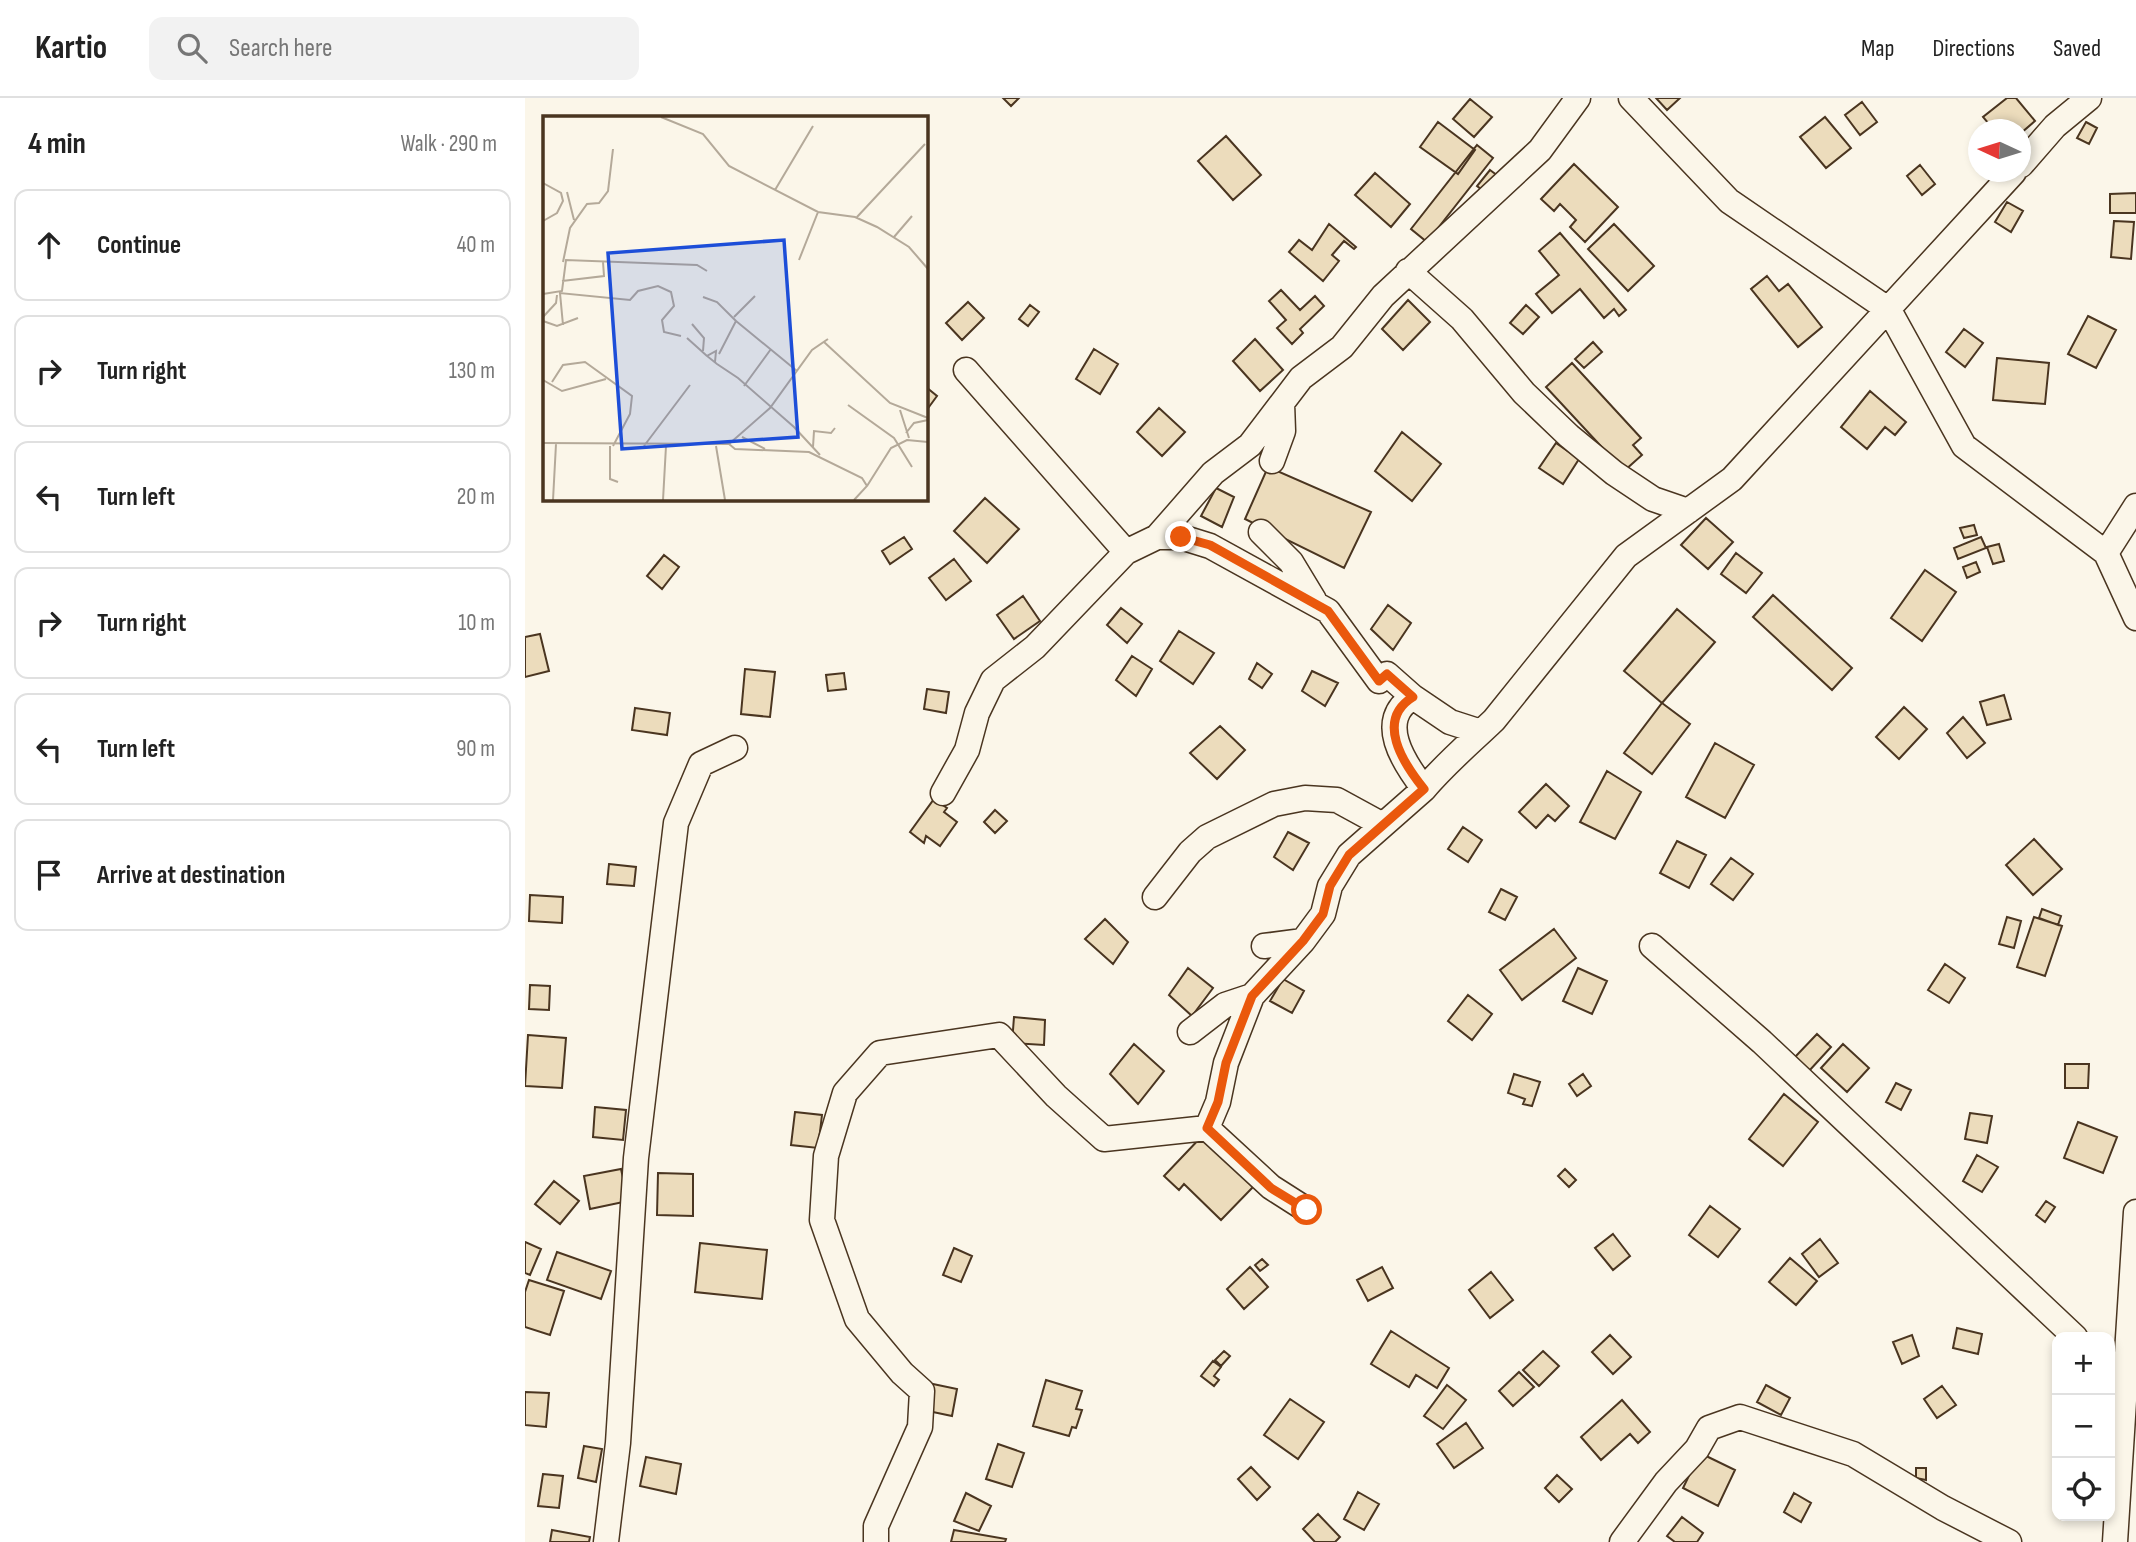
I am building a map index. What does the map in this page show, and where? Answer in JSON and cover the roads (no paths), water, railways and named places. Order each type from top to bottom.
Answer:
[{"type":"street","points":[[943,793],[967,750],[977,713],[993,680],[1043,639],[1126,552],[1157,537],[1213,473],[1250,444],[1301,378],[1342,346],[1383,296],[1408,271],[1539,150],[1578,98]]},
{"type":"street","points":[[1631,98],[1729,201],[1889,310],[1964,446],[2106,553],[2136,618]]},
{"type":"street","points":[[2031,153],[2055,126],[2089,98]]},
{"type":"street","points":[[1207,1128],[1218,1102],[1226,1063],[1252,996],[1303,941],[1323,914],[1330,886],[1349,855],[1381,824],[1424,789],[1495,720],[1626,556],[1732,479],[2005,182]]},
{"type":"street","points":[[1408,271],[1462,319],[1524,393],[1569,436],[1614,473],[1653,499],[1688,511]]},
{"type":"street","points":[[966,370],[1126,552]]},
{"type":"street","points":[[1272,461],[1283,432],[1282,403]]},
{"type":"street","points":[[2106,553],[2136,506]]},
{"type":"street","points":[[1261,532],[1291,562],[1316,604]]},
{"type":"street","points":[[1157,537],[1181,537],[1210,545],[1328,611],[1379,681],[1387,674],[1413,697],[1450,722],[1481,732]]},
{"type":"street","points":[[1413,697],[1402,703],[1395,714],[1394,732],[1399,752],[1424,789]]},
{"type":"street","points":[[607,1542],[618,1443],[636,1158],[676,823],[701,764],[735,748]]},
{"type":"street","points":[[1155,897],[1190,852],[1207,837],[1274,804],[1305,798],[1337,800],[1381,824]]},
{"type":"street","points":[[1264,946],[1303,941]]},
{"type":"street","points":[[1652,946],[1762,1041],[1843,1122],[2070,1332]]},
{"type":"street","points":[[1191,1032],[1225,1005],[1252,996]]},
{"type":"street","points":[[876,1542],[876,1526],[921,1427],[922,1391],[902,1373],[857,1319],[823,1220],[826,1156],[845,1093],[880,1053],[999,1035],[1056,1096],[1104,1139],[1207,1128],[1271,1188],[1307,1210]]},
{"type":"street","points":[[2115,1542],[2118,1360],[2136,1212]]},
{"type":"street","points":[[1622,1542],[1666,1482],[1697,1449],[1709,1428],[1740,1417],[1853,1454],[1943,1508],[2009,1542]]}]
